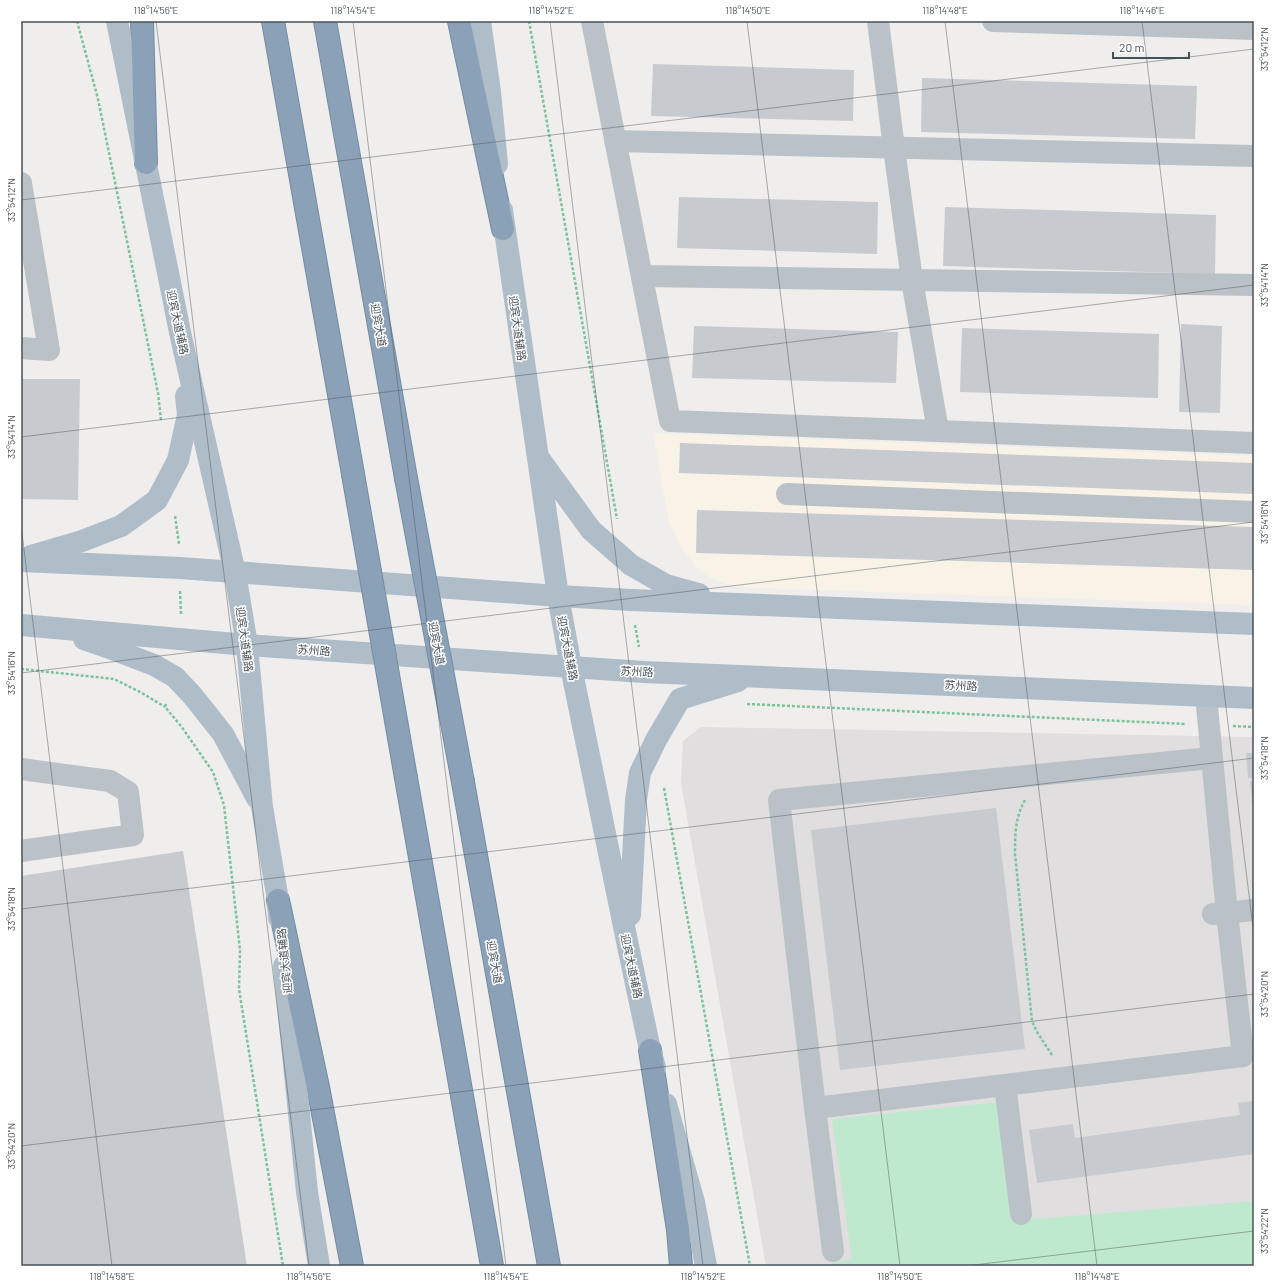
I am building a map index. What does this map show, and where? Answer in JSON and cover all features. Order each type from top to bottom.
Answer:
[{"type":"highway","points":[[142,21],[146,163]]},
{"type":"highway","points":[[273,21],[492,1266]]},
{"type":"highway","name":"迎宾大道","points":[[325,21],[406,478],[463,782],[549,1266]]},
{"type":"highway","points":[[459,21],[503,229]]},
{"type":"highway","points":[[278,900],[318,1087],[352,1266]]},
{"type":"highway","points":[[650,1050],[678,1230],[681,1266]]},
{"type":"main road","name":"迎宾大道辅路","points":[[117,21],[181,337],[235,572],[247,646],[262,807],[278,900],[307,1192],[319,1266]]},
{"type":"main road","name":"迎宾大道辅路","points":[[480,21],[490,92],[503,229],[558,596],[571,667],[650,1050],[694,1202],[706,1266]]},
{"type":"main road","points":[[21,560],[82,541],[121,526],[156,500],[178,460],[188,415],[181,337]]},
{"type":"main road","points":[[536,455],[591,530],[631,565],[666,585],[733,604]]},
{"type":"main road","points":[[21,560],[180,568],[631,600],[1254,624]]},
{"type":"main road","name":"苏州路","points":[[21,625],[247,646],[644,672],[1254,698]]},
{"type":"main road","points":[[49,628],[107,647],[154,666],[175,677],[192,695],[223,734],[262,807]]},
{"type":"main road","points":[[628,946],[636,800],[640,773],[656,740],[680,699],[754,676]]},
{"type":"street","points":[[592,21],[670,421],[1254,443]]},
{"type":"street","points":[[878,21],[912,280],[938,431]]},
{"type":"street","points":[[993,21],[1254,29]]},
{"type":"street","points":[[616,141],[1254,156]]},
{"type":"street","points":[[21,183],[49,350],[21,348]]},
{"type":"street","points":[[642,276],[1254,285]]},
{"type":"street","points":[[787,494],[1254,512]]},
{"type":"street","points":[[815,1108],[1242,1056],[1220,913],[1212,758],[1206,696]]},
{"type":"street","points":[[833,1251],[779,800],[1212,758]]},
{"type":"street","points":[[21,769],[110,781],[128,792],[133,835],[21,851]]},
{"type":"street","points":[[1220,913],[1254,910]]},
{"type":"street","points":[[1005,1085],[1021,1214]]},
{"type":"path","points":[[529,21],[617,520]]},
{"type":"path","points":[[631,600],[644,672]]},
{"type":"path","points":[[21,669],[114,679],[142,693],[164,707]]},
{"type":"path","points":[[746,704],[1254,727]]},
{"type":"path","points":[[1040,774],[1019,811],[1015,831],[1016,862],[1032,1020],[1037,1032],[1048,1049],[1070,1077]]},
{"type":"path","points":[[663,785],[750,1266]]},
{"type":"shaded area","points":[[653,433],[1254,456],[1254,605],[733,587],[709,577],[695,565],[680,545],[669,523]]},
{"type":"shaded area","points":[[701,727],[1254,737],[1254,1266],[766,1266],[681,783],[683,741]]},
{"type":"green space","points":[[998,1102],[1011,1221],[1254,1201],[1254,1266],[833,1266],[832,1263],[852,1260],[832,1119]]},
{"type":"building","points":[[653,64],[854,70],[853,121],[651,116]]},
{"type":"building","points":[[922,78],[1197,86],[1195,139],[921,132]]},
{"type":"building","points":[[679,197],[878,202],[877,254],[677,248]]},
{"type":"building","points":[[945,207],[1216,215],[1215,274],[943,266]]},
{"type":"building","points":[[1181,324],[1222,326],[1220,413],[1179,412]]},
{"type":"building","points":[[694,326],[898,332],[896,383],[692,378]]},
{"type":"building","points":[[962,328],[1159,334],[1158,398],[960,392]]},
{"type":"building","points":[[21,379],[80,379],[78,500],[21,499]]},
{"type":"building","points":[[680,443],[1254,463],[1254,494],[679,473]]},
{"type":"building","points":[[697,510],[1254,527],[1254,570],[696,553]]},
{"type":"building","points":[[1246,753],[1254,753],[1254,778],[1248,778]]},
{"type":"building","points":[[1250,781],[1254,781],[1254,803],[1252,803]]},
{"type":"building","points":[[996,808],[1025,1049],[840,1070],[811,830]]},
{"type":"building","points":[[183,851],[247,1266],[21,1266],[21,876]]},
{"type":"building","points":[[1254,1101],[1254,1154],[1037,1183],[1029,1130],[1073,1124],[1075,1138],[1240,1115],[1238,1103]]}]
